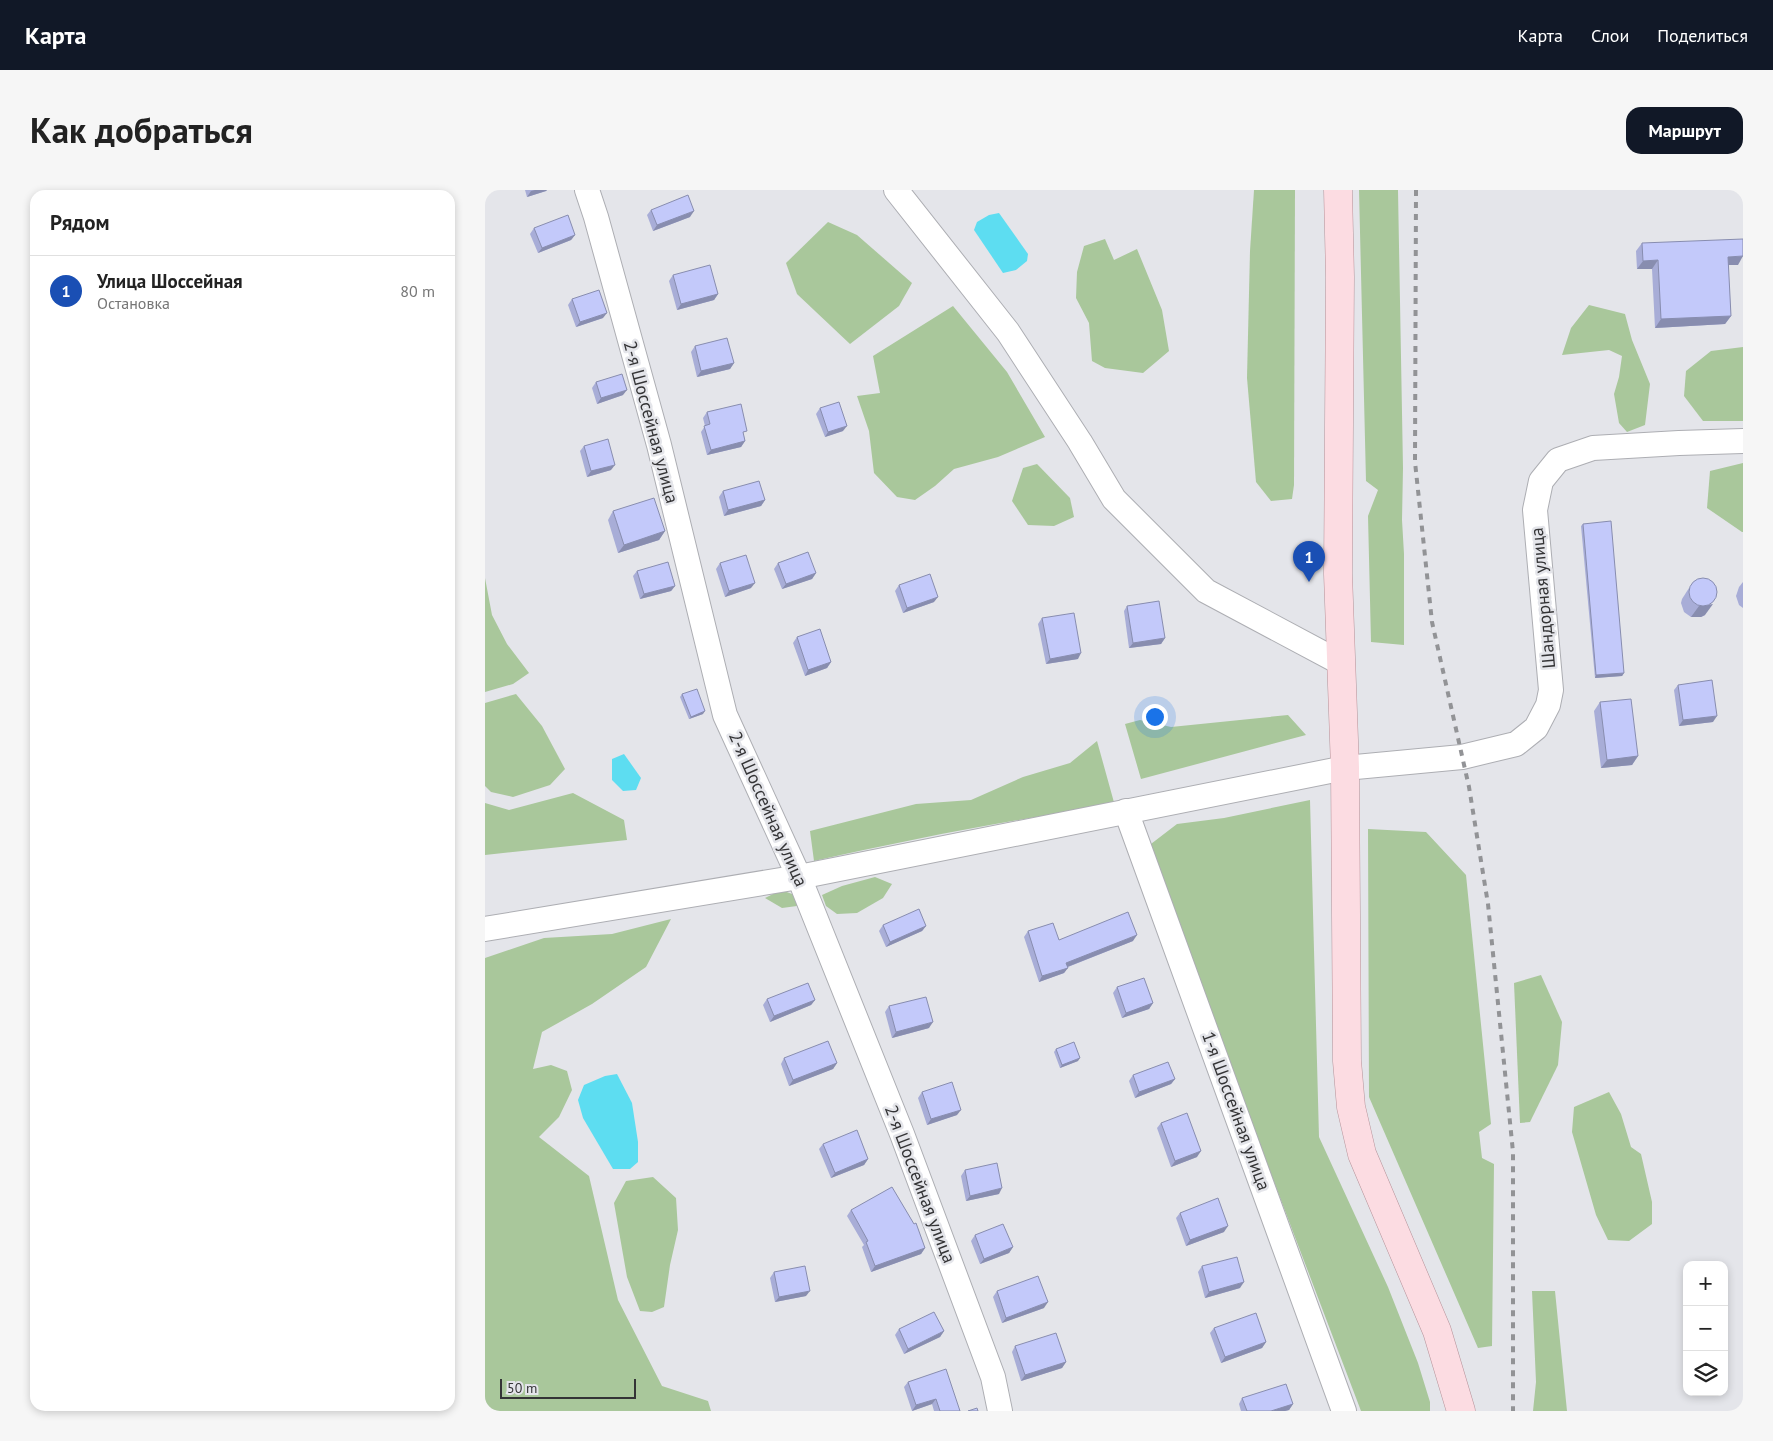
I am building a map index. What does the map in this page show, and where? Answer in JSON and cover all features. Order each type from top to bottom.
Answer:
[{"type":"main road","points":[[1338,190],[1340,287],[1338,535],[1345,768],[1347,1061],[1351,1107],[1361,1154],[1437,1331],[1461,1411]]},
{"type":"street","name":"2-я Шоссейная улица","points":[[587,190],[596,216],[659,446],[725,715],[799,877],[902,1134],[993,1377],[1001,1411]]},
{"type":"street","points":[[896,190],[1008,332],[1081,442],[1114,499],[1206,592],[1341,663]]},
{"type":"street","name":"Шандорная улица","points":[[485,928],[799,877],[1345,768],[1463,757],[1516,744],[1535,728],[1548,705],[1551,690],[1535,510],[1541,481],[1558,460],[1593,448],[1679,442],[1743,441]]},
{"type":"street","name":"1-я Шоссейная улица","points":[[1126,811],[1344,1411]]},
{"type":"green space","points":[[1254,190],[1295,190],[1294,485],[1292,499],[1271,501],[1256,482],[1247,378],[1250,251]]},
{"type":"green space","points":[[1359,190],[1398,190],[1404,645],[1371,642],[1368,516],[1378,490],[1366,481]]},
{"type":"green space","points":[[828,222],[857,235],[912,283],[899,306],[850,344],[797,294],[786,263]]},
{"type":"green space","points":[[1105,239],[1114,260],[1137,249],[1162,310],[1169,351],[1143,373],[1105,368],[1092,361],[1089,323],[1076,298],[1077,272],[1084,246]]},
{"type":"green space","points":[[1589,305],[1625,314],[1632,340],[1650,384],[1645,425],[1627,432],[1619,423],[1614,394],[1622,356],[1609,350],[1562,355],[1571,328]]},
{"type":"green space","points":[[953,306],[1007,372],[1045,437],[998,457],[954,469],[915,500],[897,497],[874,473],[869,431],[857,396],[880,393],[873,356]]},
{"type":"green space","points":[[1743,347],[1743,421],[1703,421],[1684,396],[1686,371],[1711,351]]},
{"type":"green space","points":[[1743,463],[1742,532],[1707,508],[1710,471]]},
{"type":"green space","points":[[1037,464],[1070,498],[1074,517],[1054,526],[1028,525],[1012,501],[1023,468]]},
{"type":"green space","points":[[485,578],[492,615],[507,644],[529,673],[513,684],[485,692]]},
{"type":"green space","points":[[516,694],[542,726],[565,769],[550,785],[513,797],[491,792],[485,786],[485,703]]},
{"type":"green space","points":[[1288,715],[1306,735],[1141,779],[1125,724],[1140,720],[1171,727]]},
{"type":"green space","points":[[1097,741],[1115,806],[1002,823],[814,861],[810,831],[916,804],[971,800],[1023,777],[1070,763]]},
{"type":"green space","points":[[573,793],[624,820],[627,840],[485,855],[485,803],[509,810]]},
{"type":"green space","points":[[1310,800],[1319,1137],[1388,1287],[1418,1363],[1430,1402],[1430,1411],[1361,1411],[1147,847],[1177,824],[1224,818]]},
{"type":"green space","points":[[1368,829],[1426,832],[1466,875],[1491,1124],[1479,1132],[1482,1158],[1494,1164],[1492,1346],[1478,1348],[1369,1097]]},
{"type":"green space","points":[[875,877],[892,884],[883,898],[857,913],[837,914],[826,906],[822,895],[842,886]]},
{"type":"green space","points":[[781,890],[795,895],[797,906],[782,908],[765,898]]},
{"type":"green space","points":[[671,919],[646,967],[592,1004],[542,1032],[533,1069],[551,1065],[567,1071],[572,1090],[559,1117],[539,1137],[589,1176],[618,1300],[662,1386],[708,1401],[711,1411],[485,1411],[485,958],[544,938],[612,934]]},
{"type":"green space","points":[[1541,975],[1562,1022],[1558,1065],[1530,1122],[1520,1123],[1514,983]]},
{"type":"green space","points":[[1609,1092],[1621,1114],[1631,1147],[1641,1154],[1652,1202],[1652,1224],[1629,1241],[1608,1240],[1596,1215],[1572,1132],[1574,1107]]},
{"type":"green space","points":[[653,1177],[676,1198],[678,1230],[670,1265],[664,1307],[652,1312],[640,1311],[627,1277],[614,1203],[626,1181]]},
{"type":"green space","points":[[1532,1291],[1555,1291],[1567,1411],[1533,1411],[1536,1382]]},
{"type":"water","points":[[999,213],[1028,254],[1027,261],[1016,270],[1003,273],[974,230],[977,222],[989,215]]},
{"type":"water","points":[[624,754],[641,778],[636,790],[623,791],[612,780],[612,759]]},
{"type":"water","points":[[617,1074],[632,1103],[638,1142],[638,1162],[630,1169],[613,1169],[583,1118],[578,1100],[584,1085],[605,1076]]},
{"type":"building","points":[[688,195],[694,211],[657,225],[651,210]]},
{"type":"building","points":[[568,215],[575,235],[542,248],[534,228]]},
{"type":"building","points":[[1743,239],[1743,256],[1728,257],[1731,316],[1661,319],[1658,260],[1643,261],[1642,243]]},
{"type":"building","points":[[710,265],[718,294],[681,304],[673,275]]},
{"type":"building","points":[[599,290],[607,313],[580,322],[572,299]]},
{"type":"building","points":[[727,338],[734,363],[701,371],[695,346]]},
{"type":"building","points":[[622,374],[627,390],[601,398],[596,382]]},
{"type":"building","points":[[839,402],[847,426],[828,432],[820,408]]},
{"type":"building","points":[[741,404],[747,431],[743,432],[745,441],[711,450],[704,426],[710,424],[707,412]]},
{"type":"building","points":[[608,439],[615,465],[591,471],[584,446]]},
{"type":"building","points":[[759,481],[765,500],[728,510],[723,491]]},
{"type":"building","points":[[654,498],[665,531],[624,545],[613,511]]},
{"type":"building","points":[[1611,521],[1624,673],[1596,675],[1583,524]]},
{"type":"building","points":[[808,552],[816,573],[786,584],[778,563]]},
{"type":"building","points":[[746,555],[755,583],[729,591],[720,563]]},
{"type":"building","points":[[668,562],[675,586],[644,594],[637,571]]},
{"type":"building","points":[[930,574],[938,597],[907,608],[899,585]]},
{"type":"building","points":[[1703,578],[1713,582],[1717,592],[1713,602],[1703,606],[1693,602],[1689,592],[1693,582]]},
{"type":"building","points":[[1159,601],[1165,638],[1133,643],[1127,606]]},
{"type":"building","points":[[1074,613],[1081,653],[1050,659],[1042,618]]},
{"type":"building","points":[[820,629],[831,662],[808,670],[797,637]]},
{"type":"building","points":[[1712,680],[1717,716],[1683,720],[1678,685]]},
{"type":"building","points":[[697,689],[705,711],[691,717],[682,694]]},
{"type":"building","points":[[1631,699],[1638,756],[1607,760],[1600,702]]},
{"type":"building","points":[[919,909],[926,926],[890,942],[883,925]]},
{"type":"building","points":[[1128,912],[1137,935],[1066,963],[1068,968],[1042,976],[1028,931],[1053,923],[1059,940]]},
{"type":"building","points":[[1144,978],[1153,1003],[1126,1013],[1117,987]]},
{"type":"building","points":[[808,983],[815,1000],[774,1016],[767,999]]},
{"type":"building","points":[[926,997],[933,1022],[896,1032],[889,1006]]},
{"type":"building","points":[[828,1041],[837,1063],[793,1080],[784,1058]]},
{"type":"building","points":[[1074,1042],[1080,1058],[1062,1065],[1056,1049]]},
{"type":"building","points":[[1168,1062],[1175,1079],[1139,1092],[1133,1075]]},
{"type":"building","points":[[952,1082],[961,1110],[931,1119],[922,1092]]},
{"type":"building","points":[[1187,1113],[1201,1151],[1175,1161],[1161,1123]]},
{"type":"building","points":[[857,1130],[868,1159],[835,1173],[823,1144]]},
{"type":"building","points":[[997,1163],[1002,1188],[970,1196],[965,1170]]},
{"type":"building","points":[[892,1187],[914,1224],[916,1223],[925,1248],[875,1266],[866,1242],[868,1241],[851,1210]]},
{"type":"building","points":[[1218,1198],[1228,1226],[1190,1240],[1180,1213]]},
{"type":"building","points":[[1003,1224],[1013,1247],[984,1259],[975,1235]]},
{"type":"building","points":[[1237,1257],[1244,1282],[1209,1292],[1202,1266]]},
{"type":"building","points":[[805,1266],[810,1291],[779,1297],[774,1272]]},
{"type":"building","points":[[1038,1276],[1048,1302],[1006,1318],[997,1291]]},
{"type":"building","points":[[934,1312],[944,1331],[908,1349],[899,1329]]},
{"type":"building","points":[[1256,1313],[1266,1342],[1225,1357],[1214,1328]]},
{"type":"building","points":[[1056,1333],[1066,1362],[1025,1375],[1015,1346]]},
{"type":"building","points":[[946,1369],[960,1411],[940,1411],[936,1399],[916,1405],[908,1382]]},
{"type":"building","points":[[1286,1384],[1293,1404],[1271,1411],[1247,1411],[1242,1398]]},
{"type":"railway","points":[[1416,190],[1415,462],[1432,622],[1469,787],[1488,904],[1513,1152],[1513,1411]]},
{"type":"place","name":"Улица Шоссейная","points":[[1309,582]]}]
